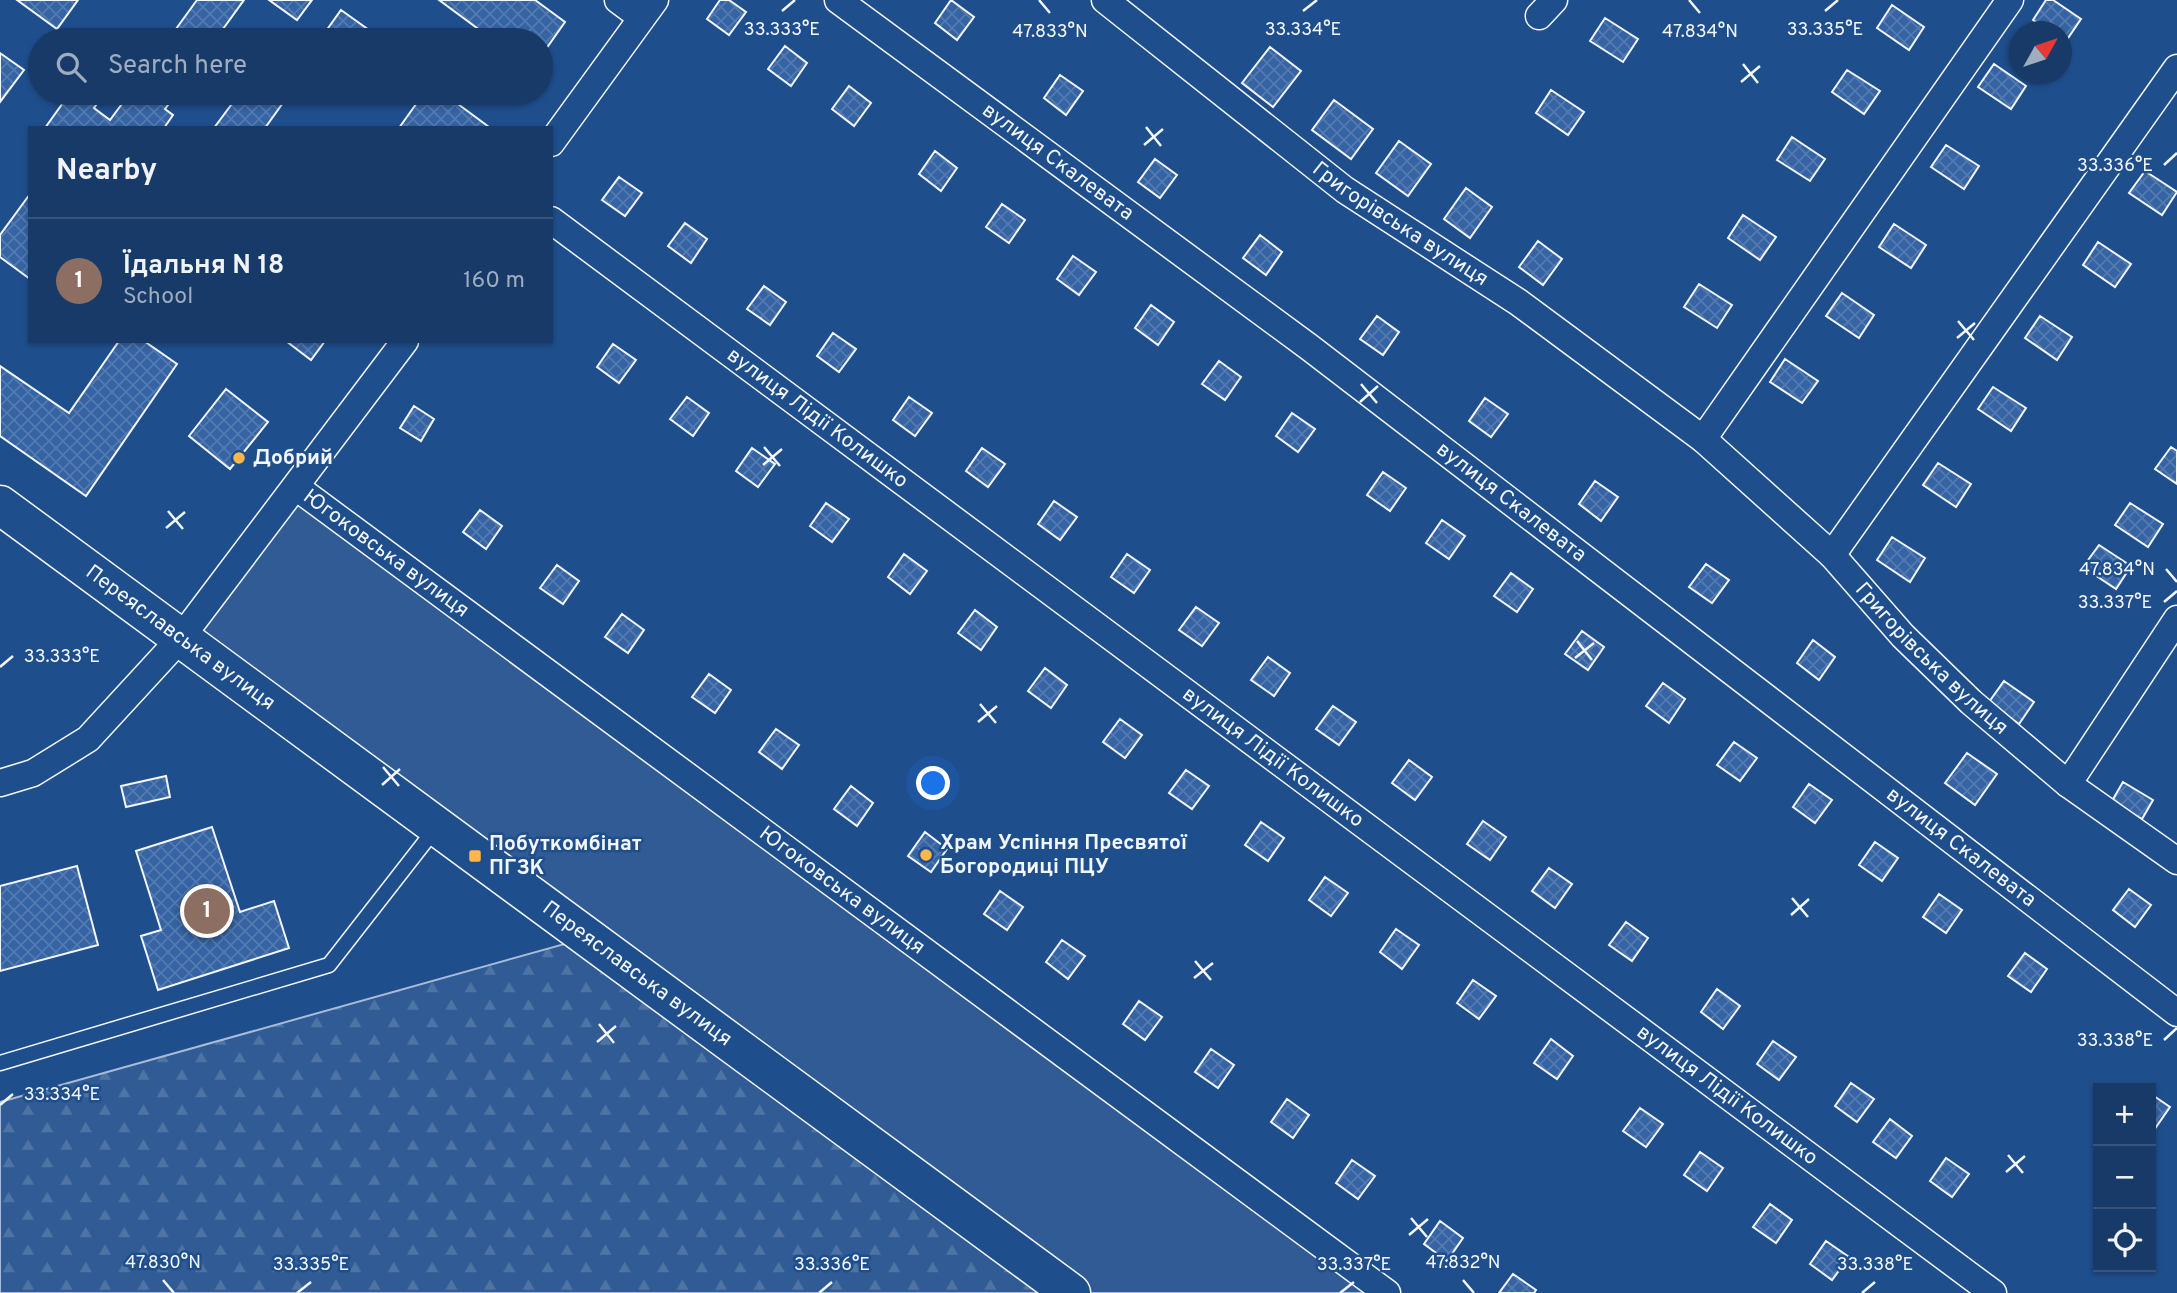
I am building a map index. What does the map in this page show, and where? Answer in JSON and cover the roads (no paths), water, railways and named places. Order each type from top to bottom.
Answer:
[{"type":"street","points":[[553,140],[648,9],[618,0]]},
{"type":"street","name":"вулиця Скалевата","points":[[838,0],[1309,347],[2177,1013]]},
{"type":"street","name":"Григорівська вулиця","points":[[1105,0],[1345,190],[1518,302],[1703,439],[1832,555],[1903,636],[1971,702],[2068,784],[2177,860]]},
{"type":"street","points":[[1703,439],[2010,0]]},
{"type":"street","points":[[1832,555],[2177,68]]},
{"type":"street","name":"вулиця Лідії Колишко","points":[[553,221],[1993,1293]]},
{"type":"street","points":[[0,783],[33,773],[88,739],[180,639],[404,343]]},
{"type":"street","name":"Югоковська вулиця","points":[[296,487],[1387,1293]]},
{"type":"street","name":"Переяславська вулиця","points":[[0,506],[1071,1293]]},
{"type":"street","points":[[2068,784],[2177,619]]},
{"type":"lane","points":[[0,1063],[329,965],[436,827]]},
{"type":"place","name":"Добрий","points":[[239,458]]},
{"type":"place","name":"Храм Успіння Пресвятої Богородиці ПЦУ","points":[[926,855]]},
{"type":"place","name":"Побуткомбінат ПГЗК","points":[[475,856]]},
{"type":"place","name":"Їдальня N 18","points":[[207,911]]}]
